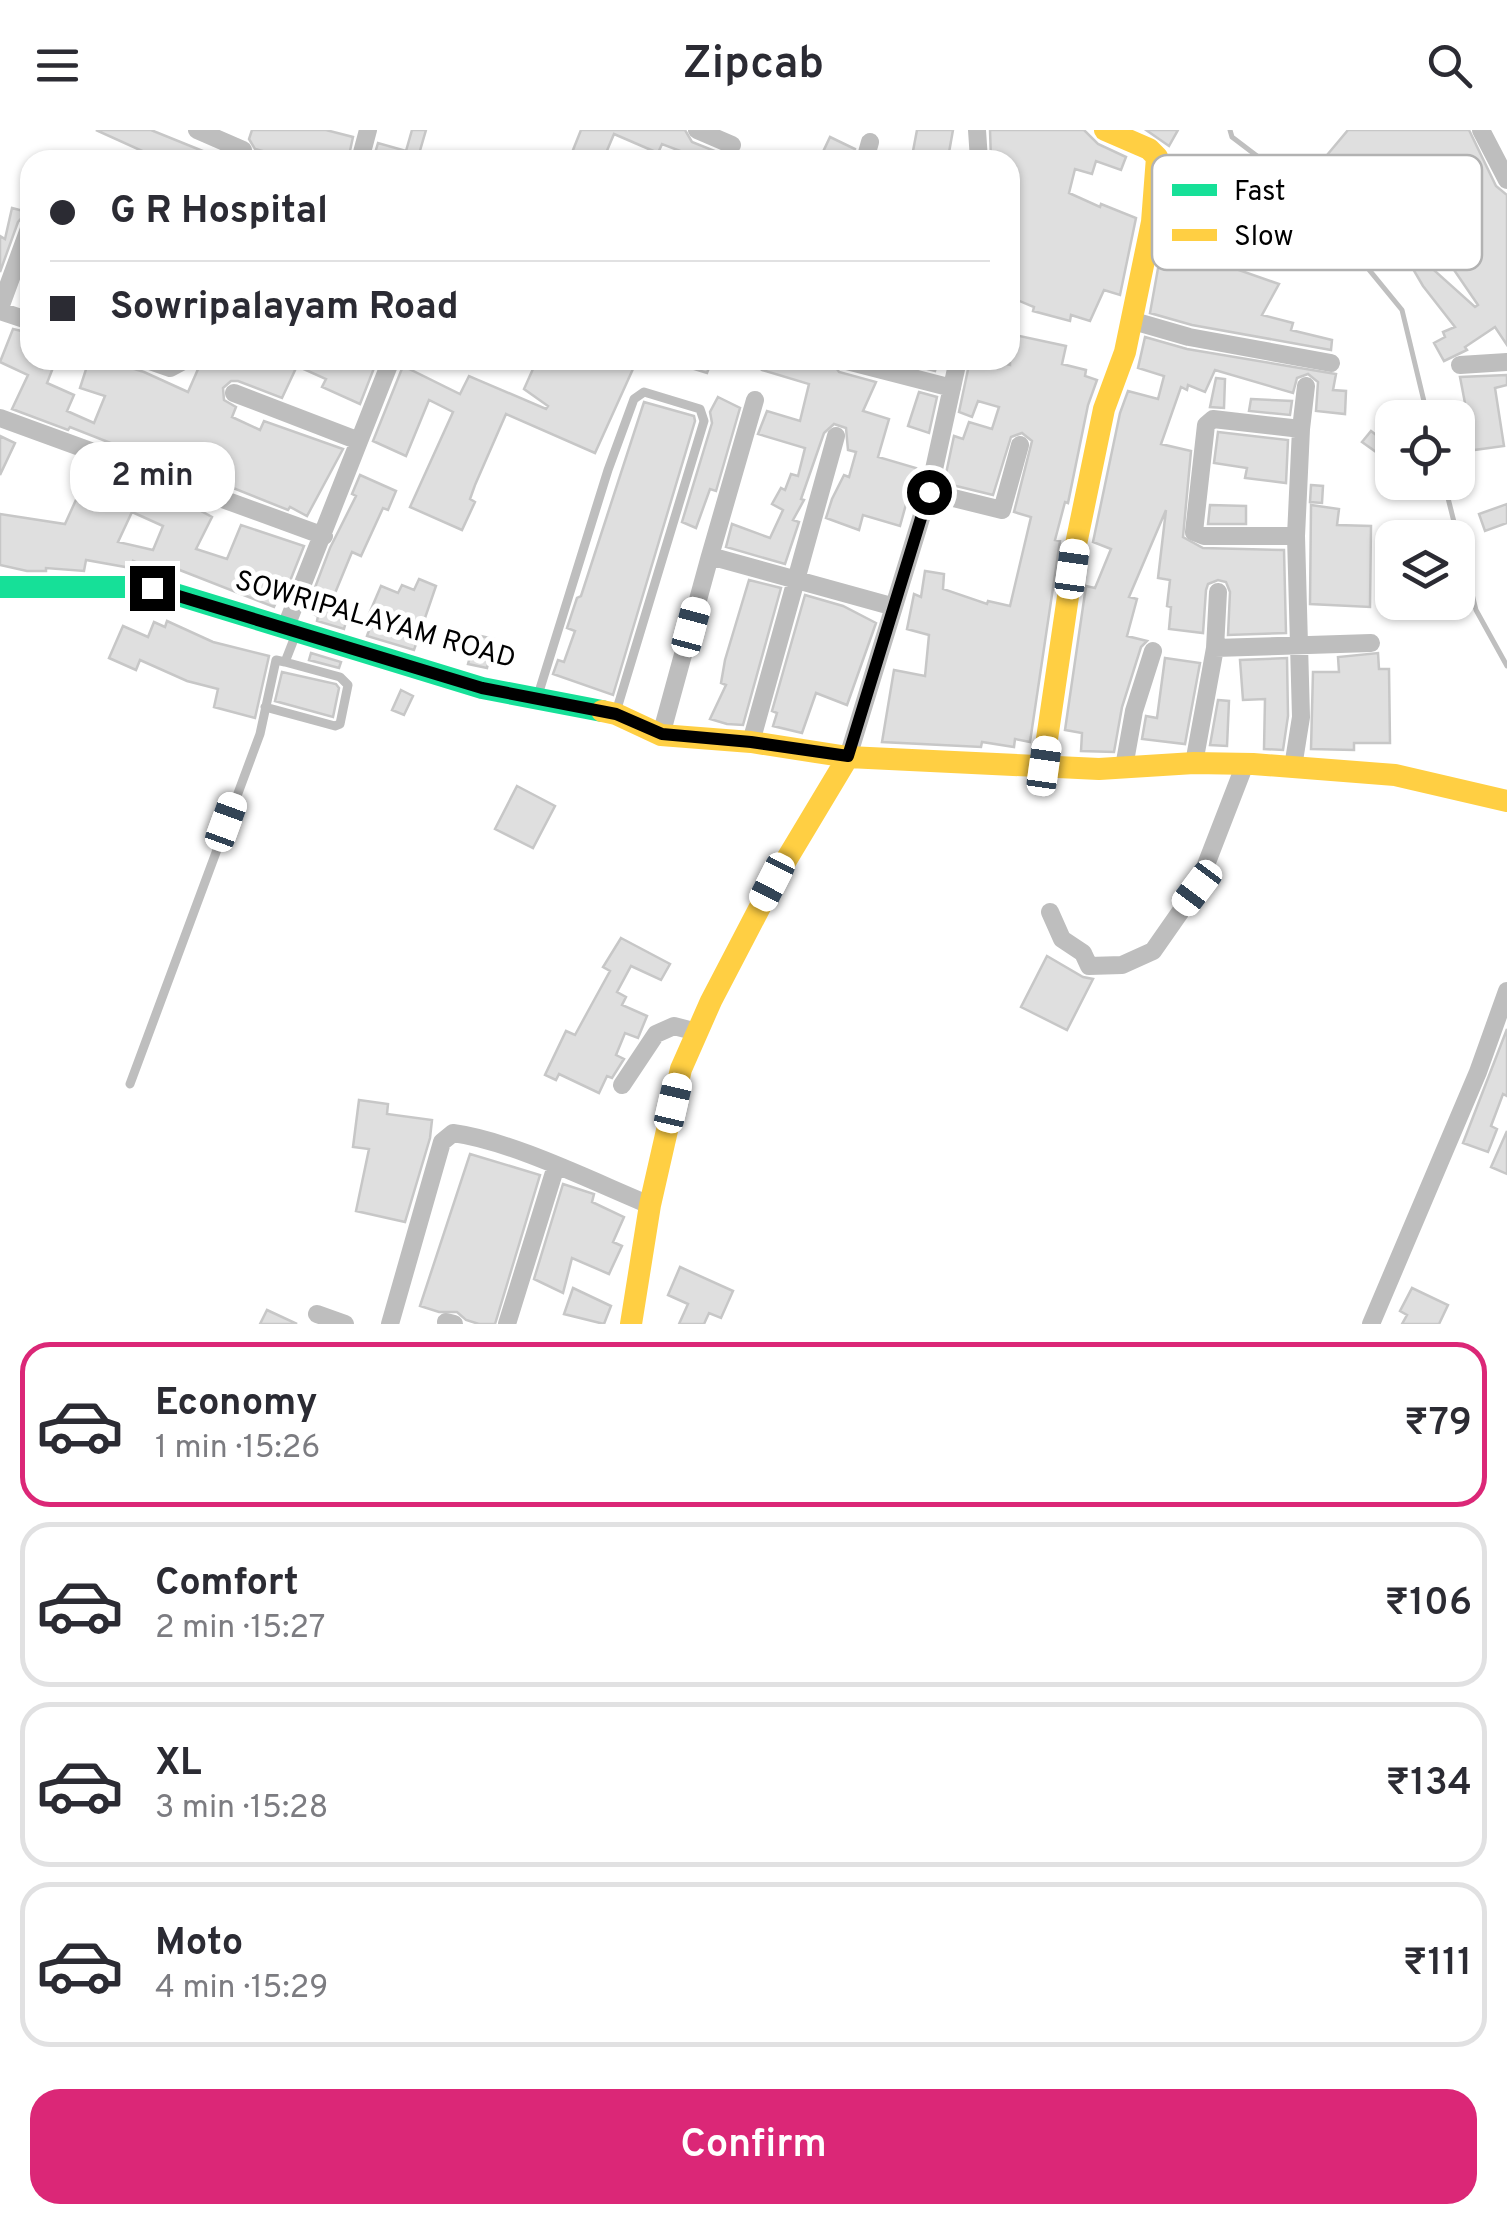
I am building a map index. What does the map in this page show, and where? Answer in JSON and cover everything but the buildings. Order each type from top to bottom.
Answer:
[{"type":"street","points":[[197,130],[244,150]]},
{"type":"street","points":[[698,130],[732,145]]},
{"type":"street","points":[[1105,130],[1149,148],[1154,155]]},
{"type":"street","points":[[1482,130],[1507,180]]},
{"type":"street","points":[[1044,766],[1075,549],[1104,409],[1125,352],[1152,222]]},
{"type":"street","points":[[0,310],[20,254]]},
{"type":"street","points":[[1130,320],[1226,345],[1331,363]]},
{"type":"street","points":[[1460,365],[1507,362]]},
{"type":"street","points":[[291,630],[387,370]]},
{"type":"street","points":[[882,370],[952,388]]},
{"type":"street","points":[[631,1324],[650,1206],[681,1068],[772,882],[848,756],[929,492],[956,370]]},
{"type":"street","points":[[1293,767],[1301,717],[1296,536],[1306,386]]},
{"type":"street","points":[[234,393],[359,441]]},
{"type":"street","points":[[662,734],[756,400]]},
{"type":"street","points":[[0,418],[324,536]]},
{"type":"street","points":[[1296,536],[1204,536],[1194,532],[1206,425],[1227,418],[1302,429]]},
{"type":"street","points":[[751,742],[836,436]]},
{"type":"street","points":[[929,492],[1002,510],[1020,445]]},
{"type":"street","points":[[710,556],[892,606]]},
{"type":"street","name":"SOWRIPALAYAM ROAD","points":[[0,588],[152,588],[482,688],[616,714],[662,734],[848,756],[1044,766],[1124,767],[1194,762],[1395,775],[1507,801]]},
{"type":"street","points":[[1194,762],[1215,648],[1218,592]]},
{"type":"street","points":[[1215,648],[1371,643]]},
{"type":"street","points":[[1124,767],[1134,711],[1152,651]]},
{"type":"street","points":[[1050,912],[1062,939],[1083,953],[1090,966],[1122,964],[1153,951],[1197,888],[1245,764]]},
{"type":"street","points":[[1371,1324],[1478,1072],[1507,991]]},
{"type":"street","points":[[622,1084],[656,1034],[674,1026],[697,1032]]},
{"type":"street","points":[[390,1324],[442,1142],[453,1134],[472,1136],[556,1166],[650,1206]]},
{"type":"street","points":[[507,1324],[556,1166]]},
{"type":"street","points":[[316,1314],[345,1324]]},
{"type":"lane","points":[[538,697],[608,470],[634,399],[644,392],[700,409],[704,420],[616,714]]},
{"type":"lane","points":[[285,662],[291,630]]},
{"type":"lane","points":[[130,1084],[260,734],[265,707],[276,660],[344,680],[348,685],[340,724],[335,726],[265,707]]},
{"type":"waterway","points":[[1230,130],[1232,137],[1256,155]]},
{"type":"waterway","points":[[1369,270],[1402,310],[1424,400]]},
{"type":"waterway","points":[[1448,500],[1476,610],[1507,666]]},
{"type":"traffic: fast","points":[[0,587],[152,587],[482,688],[602,711]]},
{"type":"traffic: slow","points":[[1105,130],[1155,155]]},
{"type":"traffic: slow","points":[[1043,766],[1075,549],[1104,409],[1125,352],[1152,222]]},
{"type":"traffic: slow","points":[[602,711],[661,735],[751,742],[848,757],[1099,769],[1253,764],[1395,775],[1507,801]]},
{"type":"traffic: slow","points":[[631,1324],[650,1205],[681,1069],[711,1001],[773,882],[848,757]]},
{"type":"route","points":[[152,588],[482,688],[616,714],[662,734],[848,756],[929,492]]}]
